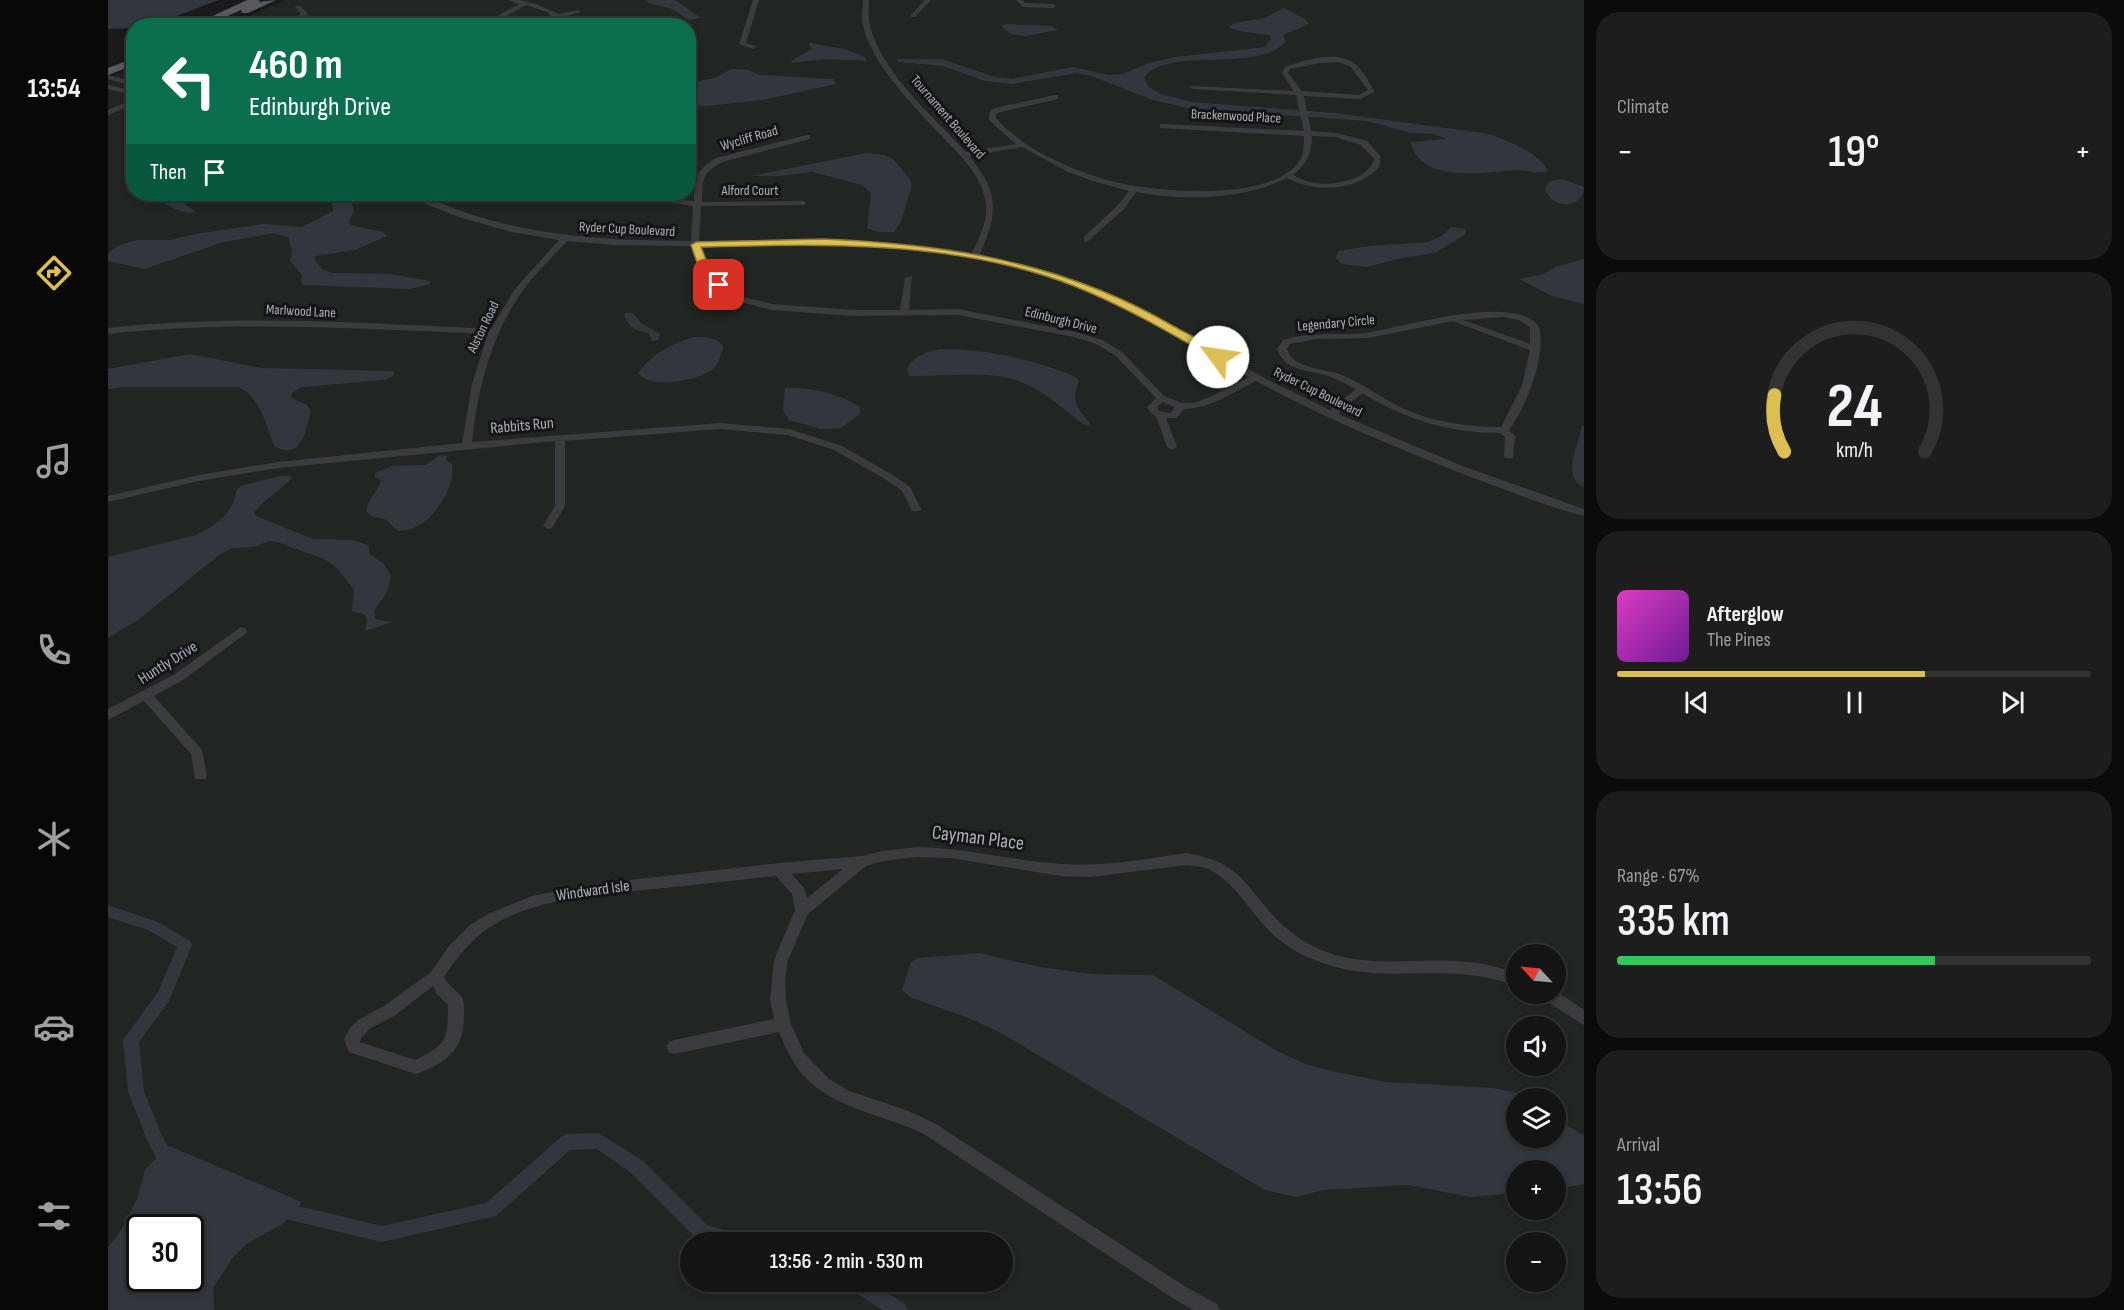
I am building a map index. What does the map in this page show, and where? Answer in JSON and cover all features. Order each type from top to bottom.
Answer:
[{"type":"main road","points":[[214,18],[255,0]]},
{"type":"main road","points":[[231,18],[271,0]]},
{"type":"main road","points":[[108,64],[126,56]]},
{"type":"main road","points":[[108,72],[126,64]]},
{"type":"street","points":[[511,0],[541,7],[559,16],[578,12]]},
{"type":"street","points":[[753,46],[742,44],[756,0]]},
{"type":"street","name":"Tournament Boulevard","points":[[866,0],[865,24],[877,54],[964,155],[984,184],[990,206],[987,228],[975,256]]},
{"type":"street","points":[[913,16],[928,0]]},
{"type":"street","points":[[1019,0],[1023,5],[1053,6]]},
{"type":"street","points":[[498,18],[525,3]]},
{"type":"street","points":[[298,7],[305,14],[299,18]]},
{"type":"street","points":[[1054,97],[1002,109],[993,113],[993,120],[1023,145],[1083,176],[1134,190],[1180,195],[1218,193],[1257,186],[1287,175],[1305,158],[1306,129],[1301,96],[1285,74],[1285,70],[1289,67],[1330,59],[1351,64],[1372,91],[1360,97],[1301,96],[1193,87]]},
{"type":"street","points":[[108,77],[126,82]]},
{"type":"street","points":[[108,87],[126,91]]},
{"type":"street","points":[[108,113],[126,104]]},
{"type":"street","points":[[122,106],[126,107]]},
{"type":"street","name":"Brackenwood Place","points":[[1163,126],[1306,129],[1356,140],[1374,151],[1378,159],[1376,169],[1366,176],[1330,185],[1307,184],[1287,175]]},
{"type":"street","name":"Wycliff Road","points":[[696,245],[699,177],[712,164],[807,137]]},
{"type":"street","points":[[964,155],[1023,145]]},
{"type":"street","points":[[1087,239],[1121,207],[1134,190]]},
{"type":"street","name":"Ryder Cup Boulevard","points":[[427,201],[487,223],[564,238],[657,245],[851,242],[975,256],[1040,271],[1107,296],[1144,313],[1256,378],[1330,415],[1460,468],[1584,513]]},
{"type":"street","name":"Alford Court","points":[[673,201],[698,204],[802,203]]},
{"type":"street","name":"Alston Road","points":[[466,446],[477,376],[494,332],[518,291],[564,238]]},
{"type":"street","name":"Edinburgh Drive","points":[[696,245],[704,268],[710,277],[730,293],[749,303],[853,313],[970,313],[1091,339],[1105,345],[1127,360],[1161,398],[1182,406]]},
{"type":"street","points":[[903,312],[909,278]]},
{"type":"street","name":"Legendary Circle","points":[[1505,314],[1521,317],[1533,325],[1536,330],[1534,369],[1504,430],[1472,429],[1422,419],[1399,410],[1332,374],[1293,364],[1282,352],[1284,345],[1292,340],[1366,336],[1420,323],[1452,319],[1505,314]]},
{"type":"street","name":"Legendary Circle","points":[[1452,319],[1535,349]]},
{"type":"street","name":"Marlwood Lane","points":[[108,331],[160,325],[228,322],[494,332]]},
{"type":"street","points":[[1161,398],[1152,407],[1156,413],[1174,416],[1182,406],[1196,406],[1256,378]]},
{"type":"street","points":[[1330,415],[1362,389]]},
{"type":"street","points":[[1161,414],[1161,420],[1172,447]]},
{"type":"street","name":"Rabbits Run","points":[[108,499],[199,478],[278,465],[466,446],[720,426],[789,432],[838,448],[906,489],[916,509]]},
{"type":"street","points":[[1504,430],[1510,436],[1509,456]]},
{"type":"street","points":[[548,526],[560,506],[560,438]]},
{"type":"street","name":"Huntly Drive","points":[[108,715],[147,696],[208,658],[242,631]]},
{"type":"street","points":[[147,696],[197,753],[200,776]]},
{"type":"street","name":"Cayman Place","points":[[1211,1310],[1180,1293],[930,1129],[906,1117],[856,1102],[834,1092],[806,1068],[788,1040],[778,1000],[778,980],[782,960],[802,910],[862,862],[883,856],[939,852],[1060,870],[1090,871],[1186,859],[1215,867],[1234,879],[1283,934],[1327,960],[1377,970],[1470,967],[1506,975]]},
{"type":"street","name":"Windward Isle","points":[[436,976],[442,989],[456,1002],[457,1011],[453,1038],[440,1056],[416,1067],[354,1047],[351,1039],[356,1029],[365,1022],[386,1013],[436,976],[457,945],[475,930],[494,917],[533,902],[594,890],[862,862]]},
{"type":"street","points":[[779,869],[799,892],[802,910]]},
{"type":"street","points":[[1563,1004],[1584,1018]]},
{"type":"street","points":[[674,1047],[783,1024]]},
{"type":"shaded area","points":[[108,0],[219,0],[171,18],[126,18],[126,28],[108,29]]},
{"type":"shaded area","points":[[286,0],[1584,0],[1584,1310],[108,1310],[108,79],[126,71],[126,201],[696,201],[696,18],[245,18]]},
{"type":"shaded area","points":[[645,0],[675,0],[701,18],[686,18],[672,9]]},
{"type":"shaded area","points":[[1283,8],[1305,19],[1309,24],[1283,35],[1286,41],[1274,51],[1235,59],[1171,63],[1155,68],[1144,78],[1149,87],[1161,94],[1192,102],[1334,113],[1484,133],[1501,138],[1529,152],[1548,171],[1455,173],[1440,170],[1427,165],[1417,156],[1411,142],[1447,139],[1434,134],[1410,133],[1367,121],[1192,109],[1153,100],[1094,77],[1077,73],[1012,84],[985,81],[943,66],[898,62],[896,59],[942,59],[995,77],[1011,79],[1073,67],[1108,75],[1123,74],[1149,63],[1175,57],[1265,47],[1271,39],[1269,35],[1239,31],[1228,27],[1235,23],[1265,18]]},
{"type":"shaded area","points":[[1002,25],[1052,26],[1058,30],[1025,36],[1011,34],[1003,28]]},
{"type":"shaded area","points":[[810,43],[844,49],[865,57],[867,61],[824,59],[792,63],[791,61],[812,49]]},
{"type":"shaded area","points":[[732,69],[748,70],[760,75],[833,79],[836,84],[763,100],[696,105],[696,82],[714,78]]},
{"type":"shaded area","points":[[866,153],[884,155],[893,159],[912,185],[901,222],[894,232],[879,232],[867,228],[871,193],[862,185],[812,172],[780,176],[751,176]]},
{"type":"shaded area","points":[[1562,179],[1584,187],[1583,195],[1579,200],[1567,204],[1548,196],[1545,189],[1550,181]]},
{"type":"shaded area","points":[[161,201],[183,201],[196,212],[183,212]]},
{"type":"shaded area","points":[[330,201],[351,201],[354,210],[349,222],[351,225],[383,232],[387,236],[355,250],[316,256],[314,258],[322,269],[332,273],[389,274],[430,281],[430,284],[411,289],[303,285],[302,275],[290,261],[292,249],[288,237],[274,233],[224,242],[144,269],[108,261],[108,253],[122,244],[138,240],[170,240],[263,224],[302,227],[333,211]]},
{"type":"shaded area","points":[[1451,227],[1466,229],[1466,234],[1435,253],[1367,267],[1342,264],[1336,258],[1338,251],[1369,246],[1428,242],[1442,236]]},
{"type":"shaded area","points":[[1584,259],[1584,304],[1552,296],[1519,279],[1544,274],[1555,267]]},
{"type":"shaded area","points":[[633,313],[641,323],[660,334],[658,340],[652,341],[649,333],[630,326],[624,314]]},
{"type":"shaded area","points":[[694,337],[715,339],[724,347],[718,364],[707,373],[687,380],[664,382],[644,378],[638,373],[663,350]]},
{"type":"shaded area","points":[[940,349],[1009,356],[1044,365],[1076,377],[1079,381],[1075,394],[1076,404],[1090,423],[1088,426],[1083,424],[1034,388],[1005,377],[973,374],[909,376],[907,369],[913,360],[925,353]]},
{"type":"shaded area","points":[[190,354],[261,368],[393,371],[395,373],[385,380],[302,387],[292,393],[291,398],[307,405],[311,411],[301,441],[291,450],[283,450],[274,446],[257,404],[252,397],[238,387],[108,389],[108,369]]},
{"type":"shaded area","points":[[785,388],[833,394],[860,407],[860,414],[841,428],[820,429],[789,420],[783,410]]},
{"type":"shaded area","points":[[1582,426],[1584,426],[1584,487],[1573,476],[1572,468]]},
{"type":"shaded area","points":[[440,455],[447,456],[446,460],[452,464],[452,475],[444,498],[429,518],[409,530],[398,531],[387,520],[372,516],[367,512],[368,503],[381,480],[375,477],[375,473],[392,466],[426,465]]},
{"type":"shaded area","points":[[281,476],[292,478],[258,508],[254,513],[256,516],[313,539],[353,540],[368,545],[370,554],[384,564],[391,576],[387,592],[374,611],[375,619],[392,622],[365,631],[367,620],[365,615],[352,611],[354,590],[337,568],[324,559],[270,541],[253,547],[231,548],[138,620],[108,638],[108,557],[196,535],[212,526],[227,513],[241,486]]},
{"type":"shaded area","points":[[979,953],[1040,967],[1093,974],[1153,975],[1277,1051],[1305,1064],[1386,1082],[1506,1091],[1506,1148],[1566,1148],[1566,1124],[1584,1136],[1584,1184],[1566,1187],[1566,1160],[1506,1160],[1506,1194],[1470,1197],[1409,1185],[1323,1190],[1296,1197],[1265,1190],[999,1032],[971,1019],[910,997],[902,990],[911,962],[918,958]]},
{"type":"shaded area","points":[[169,1146],[302,1202],[284,1223],[248,1243],[233,1257],[213,1288],[214,1310],[108,1310],[108,1248],[126,1221],[126,1292],[204,1292],[204,1214],[130,1214],[137,1199],[145,1170]]},
{"type":"waterway","points":[[108,911],[153,926],[185,945],[164,996],[131,1040],[136,1091],[153,1135],[170,1167]]},
{"type":"waterway","points":[[277,1209],[382,1234],[490,1210],[567,1142],[599,1141],[637,1167],[702,1232]]},
{"type":"waterway","points":[[870,1292],[899,1310]]},
{"type":"route","points":[[719,285],[704,268],[696,245],[822,242],[873,244],[948,252],[1018,265],[1076,283],[1144,313],[1218,357]]}]
